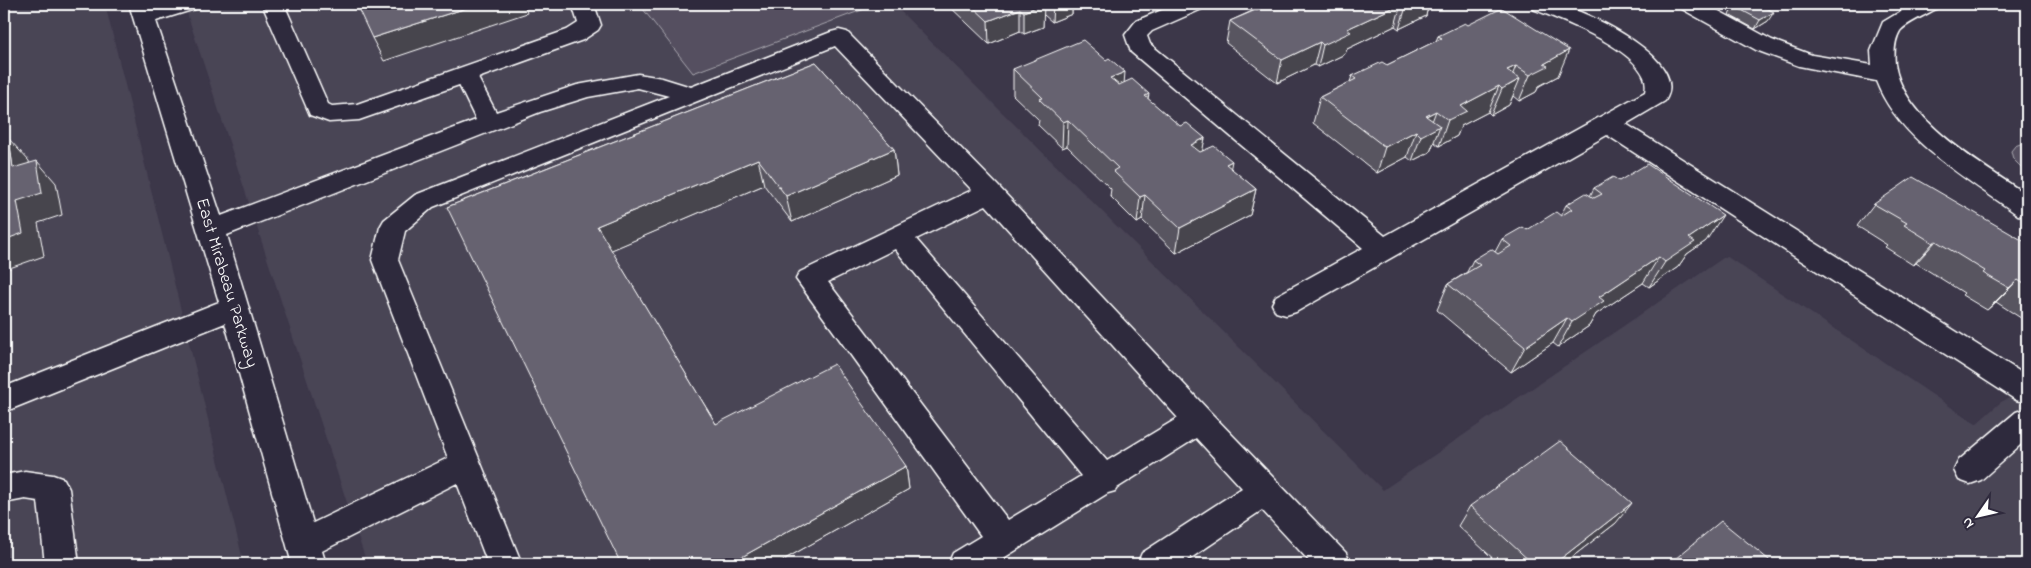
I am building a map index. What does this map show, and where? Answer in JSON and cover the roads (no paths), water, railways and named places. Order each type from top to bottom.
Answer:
[{"type":"street","points":[[141,11],[187,4]]},
{"type":"street","points":[[273,4],[318,109],[330,114],[359,112],[575,35],[590,25],[583,4]]},
{"type":"street","points":[[1194,4],[1144,26],[1136,35],[1139,47],[1382,249]]},
{"type":"street","points":[[1286,304],[1656,96],[1657,78],[1642,56],[1602,31],[1541,4]]},
{"type":"street","points":[[1690,4],[1764,45],[1807,61],[1887,80]]},
{"type":"street","points":[[1928,4],[1891,27],[1882,51],[1887,80],[1907,116],[1940,146],[2027,208]]},
{"type":"street","name":"East Mirabeau Parkway","points":[[141,11],[212,230],[306,554]]},
{"type":"street","points":[[505,564],[386,260],[393,227],[424,201],[839,37],[989,192],[1198,421],[1334,564]]},
{"type":"street","points":[[465,75],[490,123]]},
{"type":"street","points":[[212,230],[532,107],[584,90],[638,81],[662,85],[691,95]]},
{"type":"street","points":[[1608,124],[2027,391]]},
{"type":"street","points":[[989,192],[810,279],[1004,541]]},
{"type":"street","points":[[899,236],[1104,481]]},
{"type":"street","points":[[4,400],[234,308]]},
{"type":"street","points":[[1970,470],[2027,420]]},
{"type":"street","points":[[965,564],[1104,481],[1198,421]]},
{"type":"street","points":[[306,554],[466,464]]},
{"type":"street","points":[[4,489],[25,485],[53,489],[62,564]]},
{"type":"street","points":[[1154,564],[1264,492]]}]
